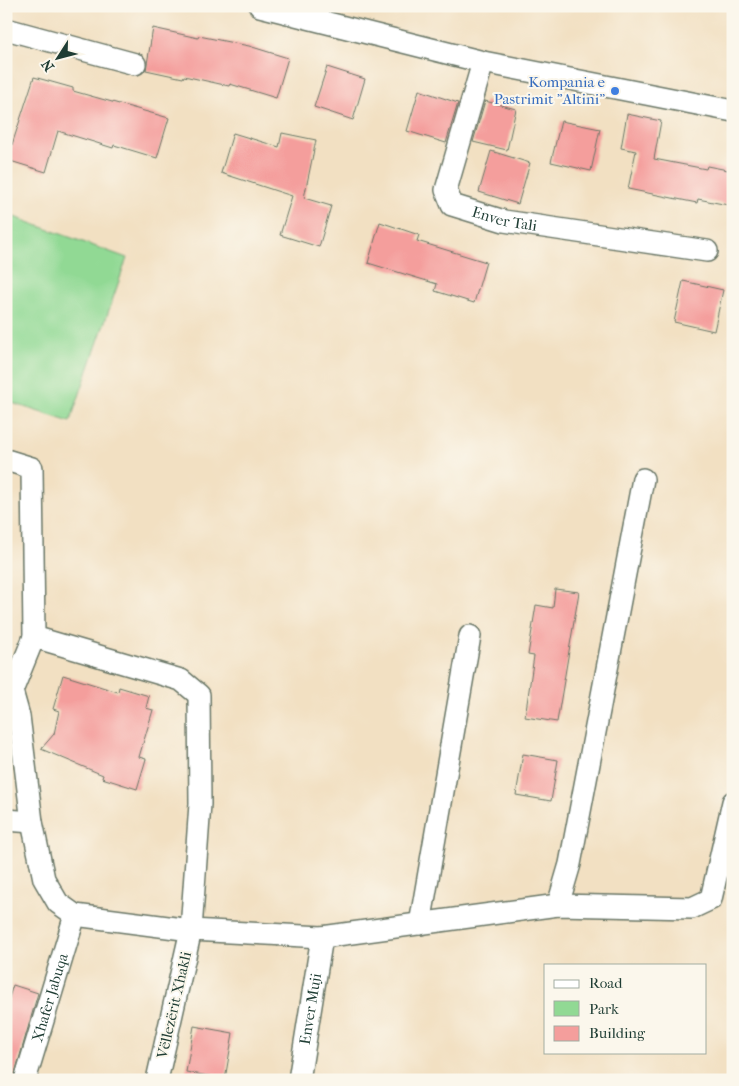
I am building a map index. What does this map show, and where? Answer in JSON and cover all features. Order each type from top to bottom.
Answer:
[{"type":"street","points":[[260,6],[484,62],[733,111]]},
{"type":"street","points":[[6,29],[135,64]]},
{"type":"street","name":"Enver Tali","points":[[484,62],[446,190],[452,206],[504,221],[707,251]]},
{"type":"street","points":[[6,460],[32,468],[34,637],[12,691],[19,716],[32,822],[44,879],[58,904],[75,915],[190,930],[322,937],[558,905],[692,908],[711,899],[733,802]]},
{"type":"street","points":[[558,905],[570,864],[643,479]]},
{"type":"street","points":[[420,924],[470,636]]},
{"type":"street","name":"Vëllezërit Xhakli","points":[[34,637],[181,680],[199,695],[200,804],[190,930],[157,1080]]},
{"type":"street","points":[[6,820],[32,822]]},
{"type":"street","name":"Xhafer Jabuqa","points":[[25,1080],[75,915]]},
{"type":"street","name":"Enver Muji","points":[[298,1080],[322,937]]},
{"type":"green space","points":[[6,214],[127,258],[70,422],[6,401]]},
{"type":"building","points":[[153,28],[198,38],[199,36],[249,46],[288,58],[276,98],[230,84],[229,86],[146,70]]},
{"type":"building","points":[[327,67],[365,79],[353,120],[314,107]]},
{"type":"building","points":[[34,77],[73,88],[73,91],[169,118],[157,158],[114,145],[113,148],[58,131],[46,172],[7,160]]},
{"type":"building","points":[[419,90],[458,103],[446,143],[407,131]]},
{"type":"building","points":[[485,101],[516,109],[507,150],[473,142]]},
{"type":"building","points":[[627,114],[661,121],[654,159],[706,169],[707,166],[733,171],[733,206],[698,199],[697,203],[628,189],[636,151],[621,148]]},
{"type":"building","points":[[561,121],[600,129],[591,171],[551,162]]},
{"type":"building","points":[[233,133],[279,147],[282,133],[316,140],[304,198],[331,206],[319,247],[280,235],[292,196],[221,173]]},
{"type":"building","points":[[491,151],[530,163],[518,204],[479,192]]},
{"type":"building","points":[[380,222],[419,235],[417,241],[486,262],[474,303],[435,291],[437,284],[368,263]]},
{"type":"building","points":[[683,281],[723,290],[714,331],[674,322]]},
{"type":"building","points":[[555,589],[579,592],[557,722],[525,717],[534,656],[528,655],[536,605],[553,608]]},
{"type":"building","points":[[63,675],[118,692],[119,687],[149,696],[146,708],[153,710],[139,757],[146,759],[137,789],[102,778],[103,775],[41,749],[54,734],[59,711],[53,709]]},
{"type":"building","points":[[523,754],[558,760],[551,801],[516,795]]},
{"type":"building","points":[[13,985],[38,993],[13,1080],[6,1080],[6,1007]]},
{"type":"building","points":[[194,1026],[233,1033],[225,1079],[186,1072]]},
{"type":"place","name":"Kompania e Pastrimit \"Altini\"","points":[[615,91]]}]
